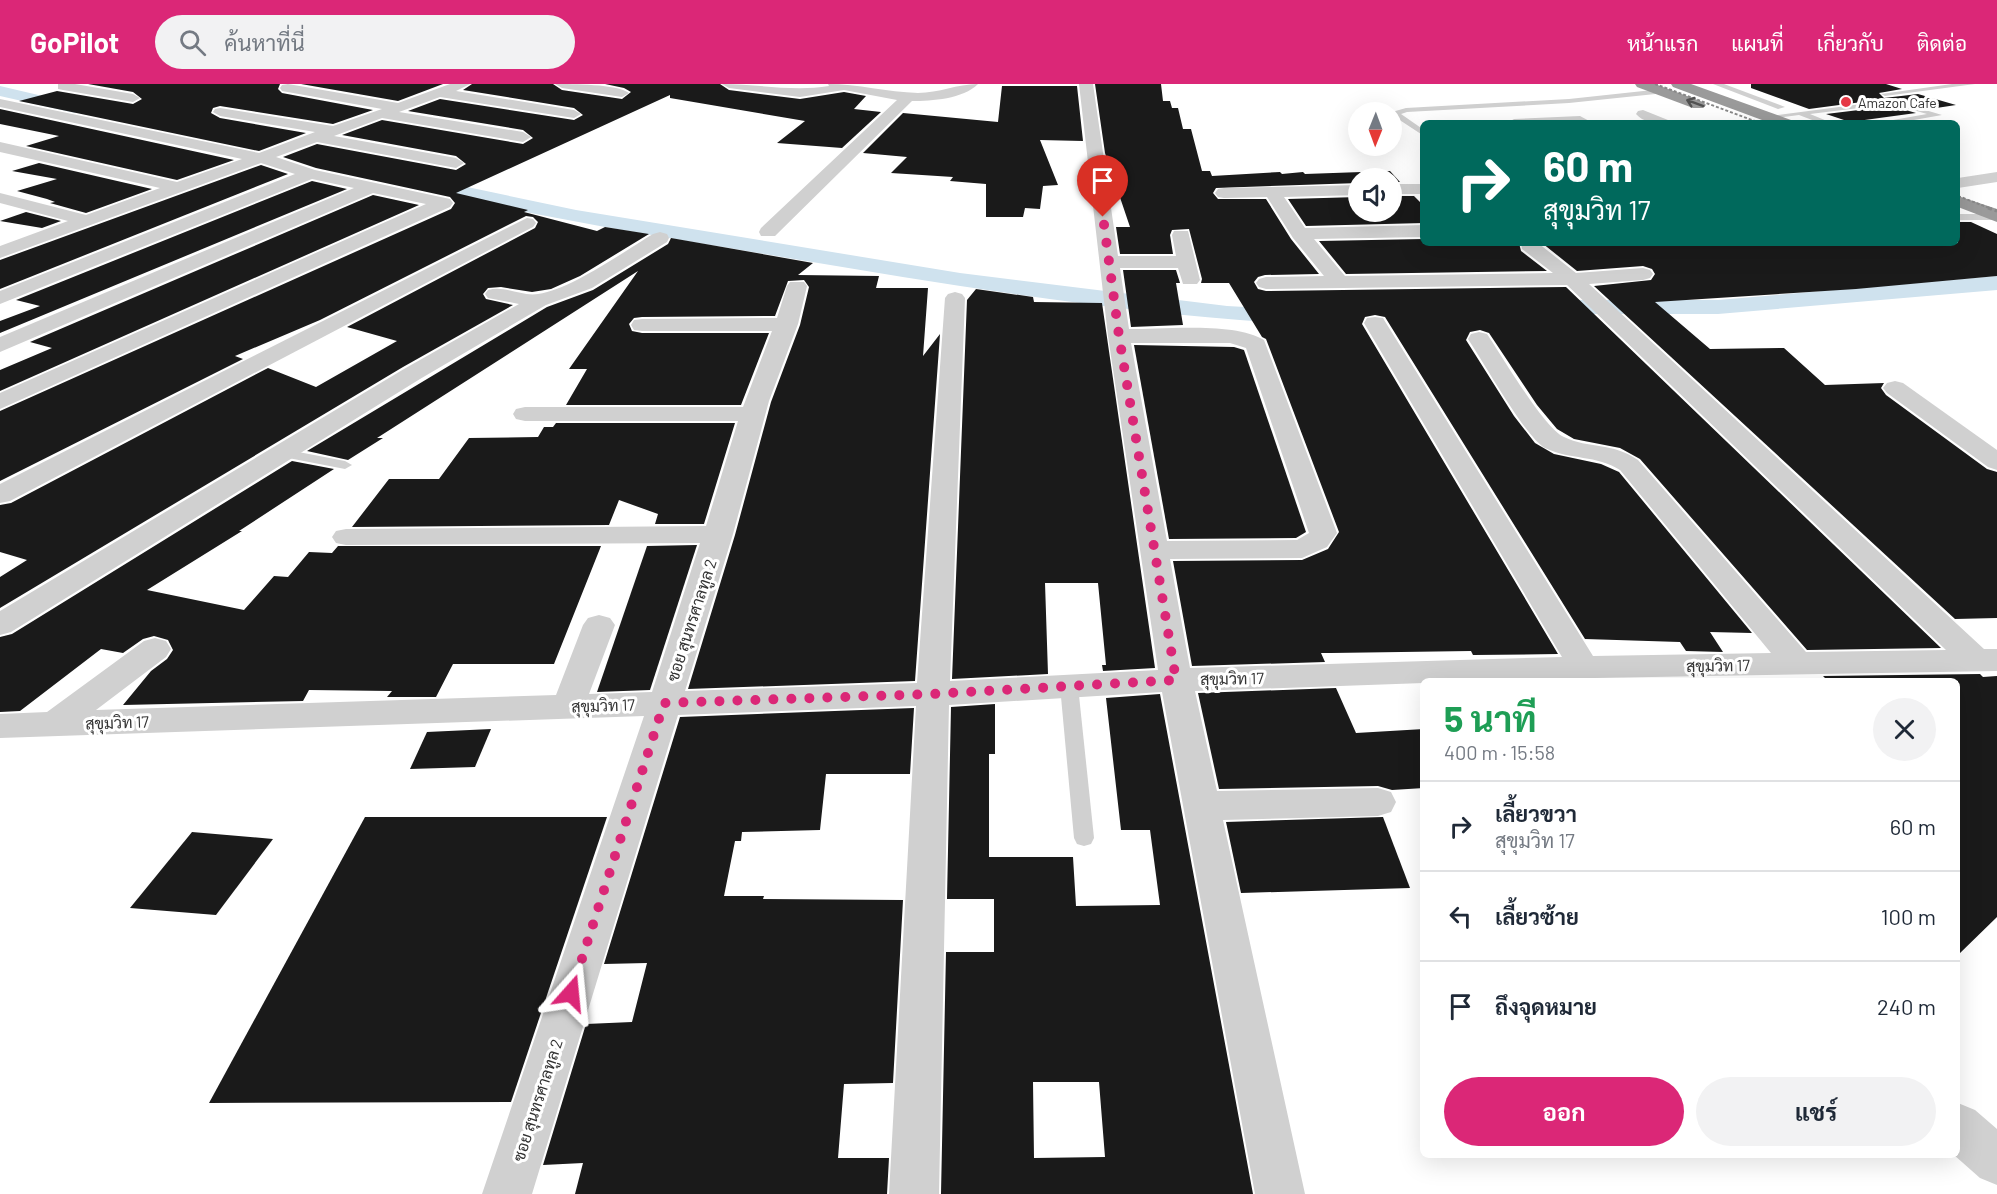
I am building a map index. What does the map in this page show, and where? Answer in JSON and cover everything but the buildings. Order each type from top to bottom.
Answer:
[{"type":"highway","points":[[1642,84],[1749,117],[1767,117],[1776,120]]},
{"type":"highway","points":[[1678,84],[1749,117]]},
{"type":"highway","points":[[1960,185],[1997,200]]},
{"type":"highway","points":[[1960,202],[1997,216]]},
{"type":"street","points":[[0,253],[85,220],[319,138],[463,84]]},
{"type":"street","points":[[562,84],[622,93]]},
{"type":"street","points":[[729,84],[804,94],[819,93],[840,85],[908,97],[955,93],[970,84]]},
{"type":"street","points":[[1086,84],[1119,336],[1153,550],[1176,680],[1280,1194]]},
{"type":"street","points":[[62,86],[133,98]]},
{"type":"street","points":[[287,88],[400,107]]},
{"type":"street","points":[[438,93],[574,114]]},
{"type":"street","points":[[768,232],[908,97]]},
{"type":"street","points":[[0,103],[262,158],[311,174],[444,203],[0,402]]},
{"type":"street","points":[[1562,109],[1580,120]]},
{"type":"street","points":[[220,112],[335,131]]},
{"type":"street","points":[[380,114],[523,137]]},
{"type":"street","points":[[1643,114],[1656,120]]},
{"type":"street","points":[[319,138],[456,163]]},
{"type":"street","points":[[0,147],[177,188]]},
{"type":"street","points":[[0,298],[311,174]]},
{"type":"street","points":[[1960,184],[1997,177]]},
{"type":"street","points":[[0,345],[372,188]]},
{"type":"street","points":[[1402,189],[1420,189]]},
{"type":"street","points":[[1224,193],[1348,190]]},
{"type":"street","points":[[1273,193],[1300,234],[1339,282]]},
{"type":"street","points":[[0,198],[85,220]]},
{"type":"street","points":[[0,495],[527,223]]},
{"type":"street","points":[[1300,234],[1420,231]]},
{"type":"street","points":[[1109,262],[1188,271],[1181,235]]},
{"type":"street","points":[[0,625],[412,374],[539,301],[585,284],[660,238]]},
{"type":"street","points":[[1530,246],[1572,279],[1991,660]]},
{"type":"street","points":[[0,253],[206,310]]},
{"type":"street","points":[[1266,283],[1572,279],[1643,274]]},
{"type":"street","name":"ซอย สุนทรศาลทูล 2","points":[[507,1194],[719,534],[753,414],[787,324],[797,286]]},
{"type":"street","points":[[495,294],[539,301]]},
{"type":"street","points":[[914,1194],[933,694],[955,298]]},
{"type":"street","points":[[1375,323],[1584,667]]},
{"type":"street","points":[[642,325],[787,324]]},
{"type":"street","points":[[1119,336],[1230,336],[1247,339],[1256,345],[1323,533],[1317,541],[1302,549],[1153,550]]},
{"type":"street","points":[[1479,339],[1543,435],[1553,444],[1565,448],[1606,452],[1629,465],[1798,664]]},
{"type":"street","points":[[1895,388],[1997,462]]},
{"type":"street","points":[[525,414],[753,414]]},
{"type":"street","points":[[346,537],[719,534]]},
{"type":"street","points":[[568,706],[599,625]]},
{"type":"street","points":[[55,724],[155,649]]},
{"type":"street","name":"สุขุมวิท 17","points":[[0,726],[933,694],[1176,680],[1501,676],[1584,667],[1991,660]]},
{"type":"street","points":[[1201,806],[1378,802]]},
{"type":"street","points":[[1960,1129],[1997,1161]]},
{"type":"lane","points":[[1717,84],[1781,107]]},
{"type":"lane","points":[[1749,117],[1781,107],[1971,84]]},
{"type":"lane","points":[[1420,131],[1395,114],[1406,110],[1569,102],[1662,92]]},
{"type":"lane","points":[[1767,117],[1892,102],[1938,115],[1902,120]]},
{"type":"lane","points":[[1798,112],[1820,120]]},
{"type":"lane","points":[[1960,217],[1997,216]]},
{"type":"lane","points":[[283,453],[345,465]]},
{"type":"lane","points":[[1069,686],[1084,838]]},
{"type":"waterway","points":[[0,91],[75,108]]},
{"type":"waterway","points":[[415,182],[576,216],[960,280],[1227,313],[1296,317]]},
{"type":"waterway","points":[[1541,307],[1718,307],[1997,283]]},
{"type":"railway","points":[[1655,84],[1752,120]]},
{"type":"railway","points":[[1960,197],[1992,209]]},
{"type":"railway","points":[[1988,208],[1997,211]]},
{"type":"place","name":"Amazon Cafe","points":[[1846,102]]},
{"type":"route","points":[[571,993],[664,703],[933,694],[1176,680],[1119,336],[1103,217]]}]
